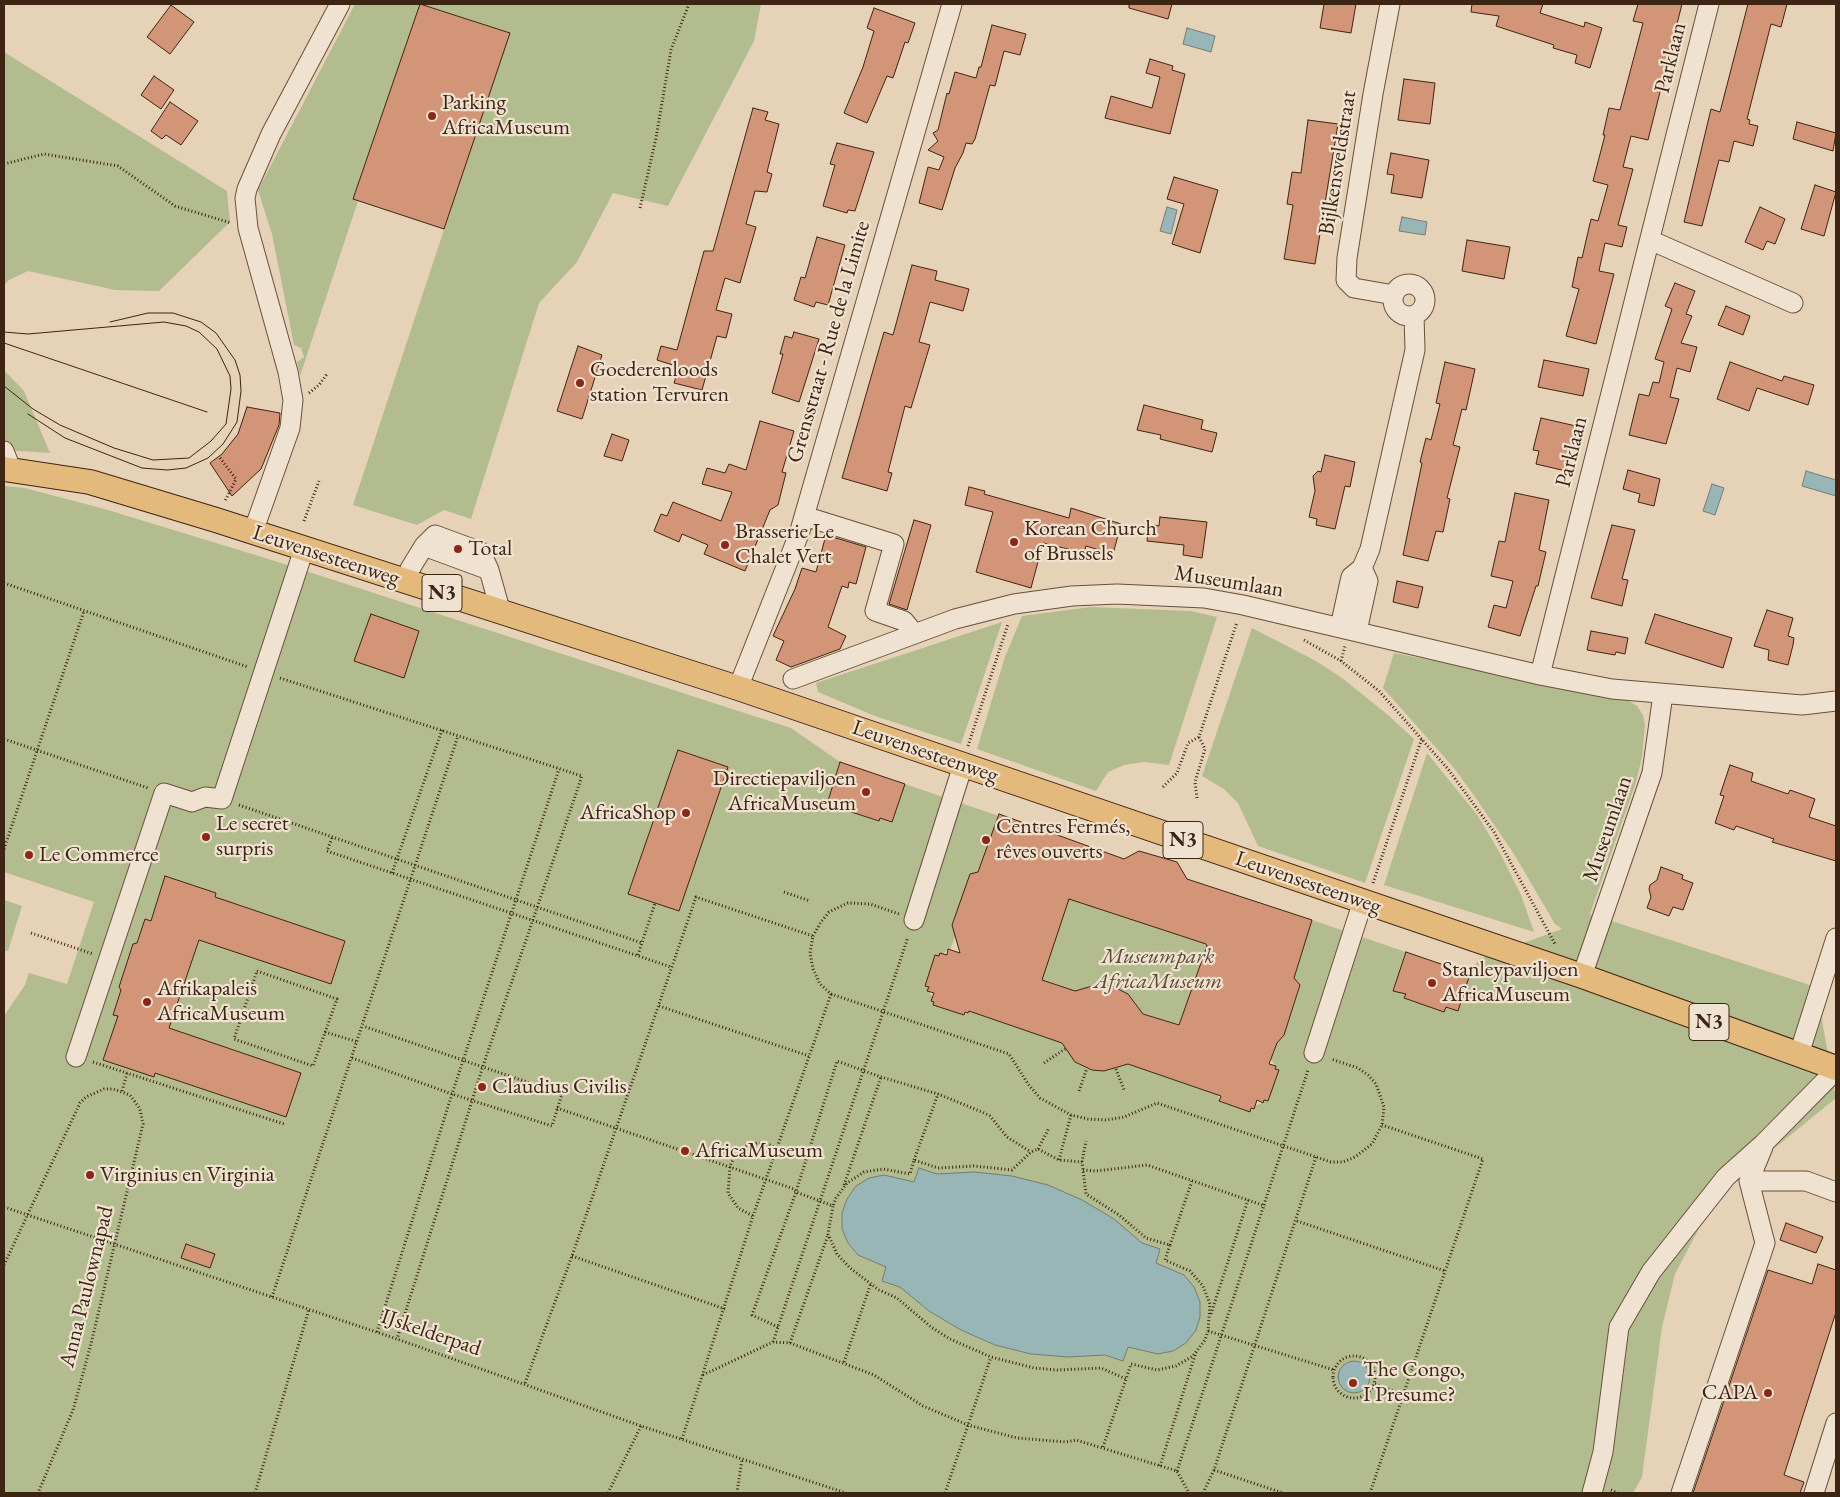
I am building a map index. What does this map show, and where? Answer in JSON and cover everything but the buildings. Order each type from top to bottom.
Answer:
[{"type":"main road","name":"Leuvensesteenweg","points":[[6,463],[90,482],[216,520],[738,688],[1575,973],[1800,1054],[1836,1069]]},
{"type":"street","points":[[253,532],[290,428],[293,400],[280,343],[248,228],[245,209],[247,189],[271,134],[340,4]]},
{"type":"street","name":"Grensstraat - Rue de la Limite","points":[[738,688],[785,571],[804,516],[952,4]]},
{"type":"street","name":"Bijlkensveldstraat","points":[[1390,4],[1353,219],[1347,258],[1346,280],[1354,288],[1394,295]]},
{"type":"street","name":"Parklaan","points":[[1540,675],[1709,4]]},
{"type":"street","points":[[1650,240],[1793,303]]},
{"type":"street","points":[[1406,284],[1412,284],[1422,291],[1424,296],[1423,308],[1414,315],[1408,316],[1398,311],[1394,306],[1396,290],[1406,284]]},
{"type":"street","points":[[1349,629],[1351,577],[1362,568],[1370,549],[1415,350],[1414,315]]},
{"type":"street","points":[[804,516],[894,544],[875,611],[904,621],[914,633]]},
{"type":"street","points":[[406,582],[410,569],[424,546],[489,570],[502,613]]},
{"type":"street","points":[[76,1057],[164,793],[192,802],[205,797],[222,799],[304,549]]},
{"type":"street","name":"Museumlaan","points":[[794,679],[955,619],[1014,604],[1072,596],[1117,594],[1204,598],[1243,605],[1540,675],[1612,689],[1802,705],[1836,700]]},
{"type":"street","name":"Museumlaan","points":[[1575,973],[1652,773],[1663,694]]},
{"type":"street","points":[[912,926],[963,765]]},
{"type":"street","points":[[1312,1060],[1364,902]]},
{"type":"street","points":[[1800,1054],[1836,938]]},
{"type":"street","points":[[1592,1493],[1603,1452],[1619,1327],[1651,1272],[1726,1177],[1764,1143],[1836,1069]]},
{"type":"street","points":[[1681,1493],[1765,1243],[1750,1181],[1764,1143]]},
{"type":"street","points":[[1750,1181],[1806,1181],[1836,1192]]},
{"type":"street","points":[[1814,1493],[1836,1423]]},
{"type":"path","points":[[640,208],[656,138],[670,50],[689,4]]},
{"type":"path","points":[[4,164],[44,154],[118,166],[175,206],[248,228]]},
{"type":"path","points":[[216,520],[236,479],[220,458]]},
{"type":"path","points":[[304,521],[318,481]]},
{"type":"path","points":[[4,584],[264,673],[582,776],[483,1066],[397,1339]]},
{"type":"path","points":[[963,765],[1014,604]]},
{"type":"path","points":[[1163,787],[1177,773],[1188,743],[1199,737],[1243,605]]},
{"type":"path","points":[[4,849],[84,611]]},
{"type":"path","points":[[1298,637],[1337,658],[1365,679],[1396,708],[1422,738],[1472,800],[1494,832],[1575,973]]},
{"type":"path","points":[[392,873],[442,730]]},
{"type":"path","points":[[272,1297],[458,736]]},
{"type":"path","points":[[1197,798],[1195,782],[1205,749],[1199,737]]},
{"type":"path","points":[[1364,902],[1422,738]]},
{"type":"path","points":[[4,739],[164,793]]},
{"type":"path","points":[[377,1332],[463,1059],[559,769]]},
{"type":"path","points":[[222,799],[642,943]]},
{"type":"path","points":[[332,838],[327,851],[671,967]]},
{"type":"path","points":[[784,892],[810,900]]},
{"type":"path","points":[[525,1383],[572,1256],[696,897],[813,936]]},
{"type":"path","points":[[638,955],[655,903]]},
{"type":"path","points":[[773,1342],[862,1070],[883,1012],[912,926],[870,904],[848,903],[829,912],[821,922],[813,936],[810,952],[813,969],[820,984],[830,994],[883,1012],[1009,1054],[1028,1084],[1040,1098],[1071,1115],[1088,1119],[1106,1120],[1124,1117],[1157,1103],[1284,1145],[1316,1157],[1332,1162],[1343,1162],[1354,1157],[1372,1144],[1382,1125],[1384,1107],[1381,1095],[1368,1075],[1358,1068],[1312,1060],[1284,1145],[1265,1206],[1177,1471]]},
{"type":"path","points":[[31,933],[79,949]]},
{"type":"path","points":[[257,971],[336,999],[325,1032],[313,1066],[234,1039],[257,971]]},
{"type":"path","points":[[682,1439],[725,1309],[753,1216],[830,994]]},
{"type":"path","points":[[659,1006],[809,1056]]},
{"type":"path","points":[[352,1058],[452,1094],[552,1126],[562,1094],[363,1026]]},
{"type":"path","points":[[325,1032],[358,1042]]},
{"type":"path","points":[[1044,1063],[1065,1049]]},
{"type":"path","points":[[76,1057],[284,1124]]},
{"type":"path","points":[[778,1327],[752,1315],[796,1192],[837,1061],[881,1077],[938,1094],[990,1116],[1007,1137],[1031,1152]]},
{"type":"path","points":[[1079,1091],[1087,1068]]},
{"type":"path","points":[[1116,1068],[1124,1090]]},
{"type":"path","points":[[4,1265],[80,1103],[86,1097],[104,1089],[122,1091],[127,1073]]},
{"type":"path","points":[[790,1343],[828,1234],[833,1206],[842,1190],[881,1077]]},
{"type":"path","name":"Anna Paulownapad","points":[[38,1493],[72,1410],[115,1246],[143,1124],[136,1101],[122,1091]]},
{"type":"path","points":[[842,1190],[848,1183],[864,1172],[883,1169],[910,1174],[938,1094]]},
{"type":"path","points":[[557,1108],[794,1188],[796,1192],[833,1206]]},
{"type":"path","points":[[1058,1160],[1071,1115]]},
{"type":"path","points":[[1370,1493],[1482,1160],[1382,1125]]},
{"type":"path","points":[[914,1160],[938,1168],[974,1166],[1012,1170],[1031,1152],[1038,1149],[1049,1128]]},
{"type":"path","points":[[1086,1141],[1082,1162],[1086,1194],[1119,1215],[1146,1238],[1170,1246]]},
{"type":"path","points":[[753,1216],[738,1208],[728,1193],[730,1166],[736,1154],[744,1147],[757,1143],[768,1144],[776,1148]]},
{"type":"path","points":[[1038,1149],[1058,1160],[1082,1162]]},
{"type":"path","points":[[1203,1493],[1214,1470],[1254,1345],[1297,1221],[1316,1157]]},
{"type":"path","points":[[1083,1170],[1096,1171],[1147,1165],[1265,1206]]},
{"type":"path","points":[[1160,1466],[1197,1350],[1208,1331],[1210,1317],[1210,1304],[1203,1286],[1190,1271],[1165,1260],[1192,1181]]},
{"type":"path","points":[[1210,1317],[1248,1200]]},
{"type":"path","name":"IJskelderpad","points":[[4,1207],[115,1246],[310,1309],[525,1383],[642,1426],[846,1493]]},
{"type":"path","points":[[1297,1221],[1445,1271]]},
{"type":"path","points":[[828,1234],[837,1254],[850,1268],[879,1290],[897,1298],[913,1314],[950,1339],[991,1357],[1027,1366],[1057,1370],[1101,1368],[1126,1379]]},
{"type":"path","points":[[572,1256],[725,1309]]},
{"type":"path","points":[[844,1362],[871,1283]]},
{"type":"path","points":[[255,1493],[310,1309]]},
{"type":"path","points":[[1208,1331],[1334,1370]]},
{"type":"path","points":[[703,1376],[773,1342],[790,1343],[874,1375],[923,1406],[968,1425],[1017,1438],[1066,1442],[1076,1440],[1177,1471],[1189,1493]]},
{"type":"path","points":[[1103,1447],[1131,1364],[1157,1370],[1167,1368],[1176,1366],[1197,1350]]},
{"type":"path","points":[[1361,1356],[1373,1367],[1375,1384],[1364,1397],[1348,1398],[1336,1388],[1334,1370],[1345,1357],[1361,1356]]},
{"type":"path","points":[[946,1493],[991,1357]]},
{"type":"path","points":[[1375,1384],[1404,1395]]},
{"type":"path","points":[[608,1493],[642,1426]]},
{"type":"path","points":[[737,1493],[742,1459]]},
{"type":"path","points":[[1214,1470],[1282,1493]]},
{"type":"green space","points":[[355,4],[420,4],[353,199],[358,201],[300,376],[297,362],[304,357],[301,348],[294,345],[272,234],[258,190]]},
{"type":"green space","points":[[421,4],[761,4],[754,41],[668,206],[613,193],[577,262],[539,303],[471,519],[444,510],[417,525],[353,505],[509,33]]},
{"type":"green space","points":[[4,52],[227,191],[230,222],[159,291],[115,290],[28,271],[9,280],[4,285]]},
{"type":"green space","points":[[4,370],[24,391],[50,453],[4,450]]},
{"type":"green space","name":"Museumpark AfricaMuseum","points":[[4,486],[25,488],[108,510],[275,561],[791,728],[840,762],[828,801],[840,805],[839,808],[878,821],[880,818],[892,822],[905,784],[999,816],[950,950],[948,949],[943,954],[940,953],[939,956],[935,955],[925,986],[929,987],[928,991],[933,997],[933,1005],[964,1015],[969,1011],[1062,1043],[1075,1062],[1087,1068],[1104,1071],[1128,1064],[1218,1095],[1219,1101],[1250,1112],[1256,1105],[1263,1103],[1264,1100],[1268,1101],[1278,1070],[1275,1069],[1276,1066],[1271,1060],[1275,1036],[1282,1038],[1284,1035],[1300,987],[1297,982],[1292,983],[1312,920],[1406,952],[1393,991],[1406,994],[1405,998],[1444,1012],[1446,1007],[1458,1010],[1470,974],[1479,959],[1562,929],[1555,924],[1514,854],[1454,768],[1383,688],[1394,653],[1624,698],[1637,706],[1643,715],[1645,725],[1642,757],[1636,782],[1590,914],[1816,987],[1836,1098],[1716,1196],[1675,1274],[1662,1327],[1642,1477],[1633,1493],[4,1493],[4,1016],[25,985],[29,973],[67,984],[94,902],[4,872]],"holes":[[[678,750],[727,767],[678,911],[629,894]],[[165,876],[216,893],[215,897],[345,941],[331,983],[199,940],[169,1028],[301,1073],[286,1117],[155,1073],[154,1076],[103,1060],[118,1016],[113,1015],[121,990],[119,986],[133,944],[137,943],[145,919],[151,921]]]},
{"type":"green space","points":[[1091,607],[1191,611],[1217,617],[1169,765],[1144,762],[1124,765],[1108,772],[1096,791],[977,749],[1005,657],[1022,616]]},
{"type":"green space","points":[[1002,622],[961,744],[875,716],[818,692],[816,683]]},
{"type":"green space","points":[[1252,628],[1316,661],[1342,678],[1388,715],[1414,739],[1365,883],[1258,846],[1238,803],[1224,789],[1202,776]]},
{"type":"green space","points":[[1427,753],[1478,816],[1501,855],[1521,895],[1534,932],[1384,885]]},
{"type":"green space","name":"Museumpark AfricaMuseum","points":[[1069,899],[1206,944],[1207,946],[1179,1025],[1142,1013],[1128,994],[1112,986],[1096,985],[1079,992],[1042,980]]},
{"type":"green space","points":[[4,900],[22,906],[8,951],[4,950]]},
{"type":"water","points":[[1187,28],[1215,36],[1211,52],[1183,44]]},
{"type":"water","points":[[1167,207],[1177,210],[1171,234],[1160,231]]},
{"type":"water","points":[[1402,217],[1427,222],[1425,235],[1399,231]]},
{"type":"water","points":[[1806,471],[1836,480],[1836,496],[1802,486]]},
{"type":"water","points":[[1712,484],[1724,488],[1715,515],[1703,511]]},
{"type":"water","points":[[919,1168],[937,1174],[974,1172],[1012,1176],[1048,1185],[1082,1200],[1114,1219],[1142,1243],[1160,1249],[1156,1263],[1184,1275],[1194,1287],[1200,1302],[1200,1317],[1196,1330],[1186,1343],[1173,1351],[1158,1354],[1128,1347],[1123,1361],[1105,1355],[1068,1357],[1031,1354],[995,1345],[961,1330],[929,1311],[900,1287],[882,1281],[886,1267],[858,1255],[848,1243],[842,1229],[842,1213],[847,1199],[856,1186],[869,1178],[884,1175],[914,1182]]},
{"type":"water","points":[[1354,1361],[1366,1365],[1370,1377],[1366,1389],[1354,1393],[1342,1389],[1338,1377],[1342,1365]]},
{"type":"tram line","points":[[28,414],[65,438],[142,468],[167,470],[186,468],[208,458],[223,444],[237,422],[241,391],[240,375],[235,360],[216,333],[201,322],[173,313],[148,313],[110,322]]},
{"type":"tram line","points":[[4,332],[28,334],[164,322],[186,326],[199,332],[217,349],[230,376],[231,389],[226,424],[211,441],[189,458],[153,460],[114,448],[60,425],[33,409],[4,386]]},
{"type":"tram line","points":[[4,343],[207,412]]},
{"type":"place","name":"Parking AfricaMuseum","points":[[432,116]]},
{"type":"place","name":"Goederenloods station Tervuren","points":[[580,383]]},
{"type":"place","name":"Korean Church of Brussels","points":[[1014,542]]},
{"type":"place","name":"Brasserie Le Chalet Vert","points":[[725,545]]},
{"type":"place","name":"Total","points":[[458,549]]},
{"type":"place","name":"Directiepaviljoen AfricaMuseum","points":[[866,792]]},
{"type":"place","name":"AfricaShop","points":[[686,813]]},
{"type":"place","name":"Le secret surpris","points":[[206,837]]},
{"type":"place","name":"Centres Fermés, rêves ouverts","points":[[986,840]]},
{"type":"place","name":"Le Commerce","points":[[29,855]]},
{"type":"place","name":"Stanleypaviljoen AfricaMuseum","points":[[1432,983]]},
{"type":"place","name":"Afrikapaleis AfricaMuseum","points":[[147,1002]]},
{"type":"place","name":"Claudius Civilis","points":[[482,1087]]},
{"type":"place","name":"AfricaMuseum","points":[[685,1151]]},
{"type":"place","name":"Virginius en Virginia","points":[[90,1175]]},
{"type":"place","name":"The Congo, I Presume?","points":[[1353,1383]]},
{"type":"place","name":"CAPA","points":[[1768,1393]]}]
